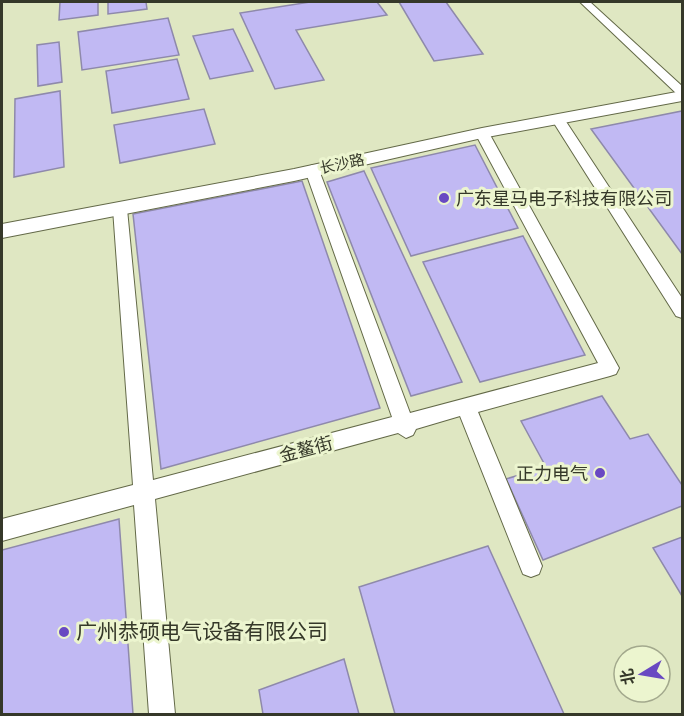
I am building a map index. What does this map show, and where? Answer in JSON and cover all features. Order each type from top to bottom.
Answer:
[{"type":"street","points":[[585,2],[682,94]]},
{"type":"street","name":"长沙路","points":[[2,231],[682,94]]},
{"type":"street","points":[[558,120],[682,311]]},
{"type":"street","name":"金鳌街","points":[[2,530],[610,368],[482,133]]},
{"type":"street","points":[[312,170],[406,429]]},
{"type":"street","points":[[120,209],[162,714]]},
{"type":"street","points":[[466,406],[531,566]]},
{"type":"building","points":[[60,2],[98,2],[98,15],[59,20]]},
{"type":"building","points":[[108,2],[146,2],[147,9],[108,14]]},
{"type":"building","points":[[310,2],[377,2],[387,15],[296,30],[324,80],[275,89],[240,13]]},
{"type":"building","points":[[399,2],[446,2],[483,54],[434,61]]},
{"type":"building","points":[[168,18],[179,55],[82,70],[78,32]]},
{"type":"building","points":[[233,29],[253,71],[210,79],[193,36]]},
{"type":"building","points":[[59,42],[62,82],[38,86],[37,45]]},
{"type":"building","points":[[177,59],[189,99],[112,113],[106,71]]},
{"type":"building","points":[[60,91],[64,167],[14,177],[15,99]]},
{"type":"building","points":[[204,109],[215,144],[120,163],[114,125]]},
{"type":"building","points":[[682,111],[682,254],[591,129]]},
{"type":"building","name":"广东星马电子科技有限公司","points":[[475,145],[518,228],[411,256],[371,168]]},
{"type":"building","points":[[364,171],[462,382],[411,396],[327,182]]},
{"type":"building","points":[[302,181],[380,408],[161,469],[133,214]]},
{"type":"building","points":[[523,236],[585,355],[480,382],[423,262]]},
{"type":"building","name":"正力电气","points":[[602,396],[630,439],[648,434],[682,485],[682,506],[543,560],[506,479],[546,467],[521,421]]},
{"type":"building","name":"广州恭硕电气设备有限公司","points":[[119,519],[133,714],[2,714],[2,550]]},
{"type":"building","points":[[682,537],[682,596],[653,548]]},
{"type":"building","points":[[488,546],[564,714],[395,714],[359,587]]},
{"type":"building","points":[[344,659],[359,714],[263,714],[259,690]]},
{"type":"place","name":"广东星马电子科技有限公司","points":[[444,198]]},
{"type":"place","name":"正力电气","points":[[600,473]]},
{"type":"place","name":"广州恭硕电气设备有限公司","points":[[64,632]]}]
